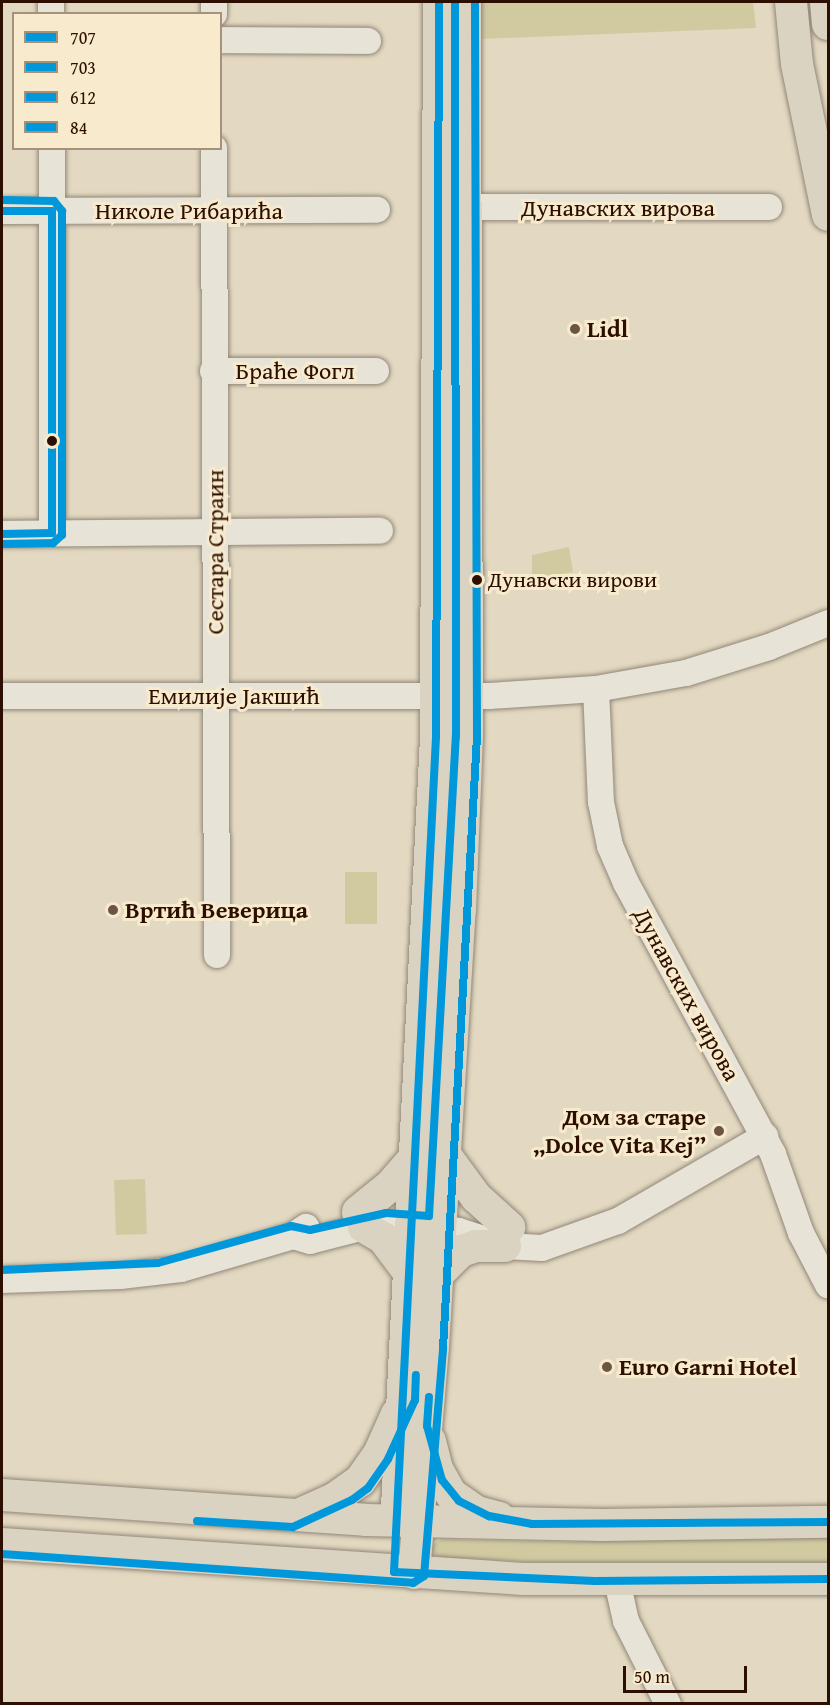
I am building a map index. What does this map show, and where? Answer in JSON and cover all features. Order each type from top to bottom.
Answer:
[{"type":"main road","points":[[439,2],[452,696]]},
{"type":"main road","points":[[404,1573],[405,1397],[423,1275],[427,1216],[452,696],[467,207],[465,2]]},
{"type":"main road","points":[[791,2],[798,75],[828,215]]},
{"type":"main road","points":[[826,2],[828,24]]},
{"type":"main road","points":[[430,1154],[391,1185],[361,1219],[423,1275],[427,1426],[437,1469],[451,1494],[489,1516],[532,1524]]},
{"type":"main road","points":[[423,1275],[462,1251],[507,1237],[476,1197],[430,1154]]},
{"type":"main road","points":[[292,1517],[334,1499],[360,1481],[379,1454],[405,1397]]},
{"type":"main road","points":[[406,1522],[427,1426]]},
{"type":"main road","points":[[2,1495],[292,1517],[406,1522],[532,1524],[828,1522]]},
{"type":"main road","points":[[2,1545],[404,1573],[617,1581],[828,1579]]},
{"type":"street","points":[[222,40],[368,40]]},
{"type":"street","points":[[52,150],[52,533]]},
{"type":"street","name":"Сестара Страин","points":[[214,150],[213,371],[216,531],[217,955]]},
{"type":"street","name":"Дунавских вирова","points":[[467,207],[769,207]]},
{"type":"street","name":"Николе Рибарића","points":[[2,211],[377,210]]},
{"type":"street","name":"Браће Фогл","points":[[213,371],[376,371]]},
{"type":"street","points":[[2,534],[380,531]]},
{"type":"street","points":[[452,696],[596,689],[687,673],[769,647],[828,623]]},
{"type":"street","name":"Дунавских вирова","points":[[596,689],[601,802],[610,846],[626,883],[765,1136],[801,1233],[828,1285]]},
{"type":"street","name":"Емилије Јакшић","points":[[2,696],[452,696]]},
{"type":"street","points":[[2,1280],[160,1273],[293,1236],[310,1240],[361,1219],[427,1216],[542,1248],[597,1230],[765,1136]]},
{"type":"street","points":[[617,1581],[626,1621],[668,1704]]},
{"type":"shaded area","points":[[480,2],[753,2],[756,28],[480,39]]},
{"type":"shaded area","points":[[569,547],[573,572],[532,580],[532,555]]},
{"type":"shaded area","points":[[345,872],[377,872],[377,924],[345,924]]},
{"type":"shaded area","points":[[145,1179],[147,1234],[116,1235],[114,1180]]},
{"type":"shaded area","points":[[828,1534],[828,1563],[795,1565],[620,1566],[442,1558],[436,1556],[430,1547],[442,1539],[570,1542],[622,1536]]},
{"type":"transit line","name":"707","points":[[439,2],[436,737],[394,1572],[595,1581],[828,1579]]},
{"type":"transit line","name":"612","points":[[2,1270],[158,1263],[291,1226],[310,1230],[386,1213],[429,1216],[456,736],[455,2]]},
{"type":"transit line","name":"703","points":[[2,1554],[413,1583],[424,1576],[443,1348],[477,736],[475,2]]},
{"type":"transit line","name":"612","points":[[2,200],[54,201],[62,211],[62,535],[53,543],[2,544]]},
{"type":"transit line","name":"84","points":[[2,211],[52,211],[52,533],[2,534]]},
{"type":"transit line","name":"703","points":[[197,1521],[293,1527],[352,1500],[368,1488],[388,1459],[415,1400],[416,1375]]},
{"type":"transit line","name":"707","points":[[429,1397],[427,1426],[442,1480],[459,1501],[489,1516],[532,1524],[828,1522]]},
{"type":"place","name":"Lidl","points":[[575,329]]},
{"type":"place","name":"Дунавски вирови","points":[[477,580]]},
{"type":"place","name":"Вртић Веверица","points":[[113,910]]},
{"type":"place","name":"Дом за старе „Dolce Vita Kej”","points":[[719,1131]]},
{"type":"place","name":"Euro Garni Hotel","points":[[607,1367]]}]
